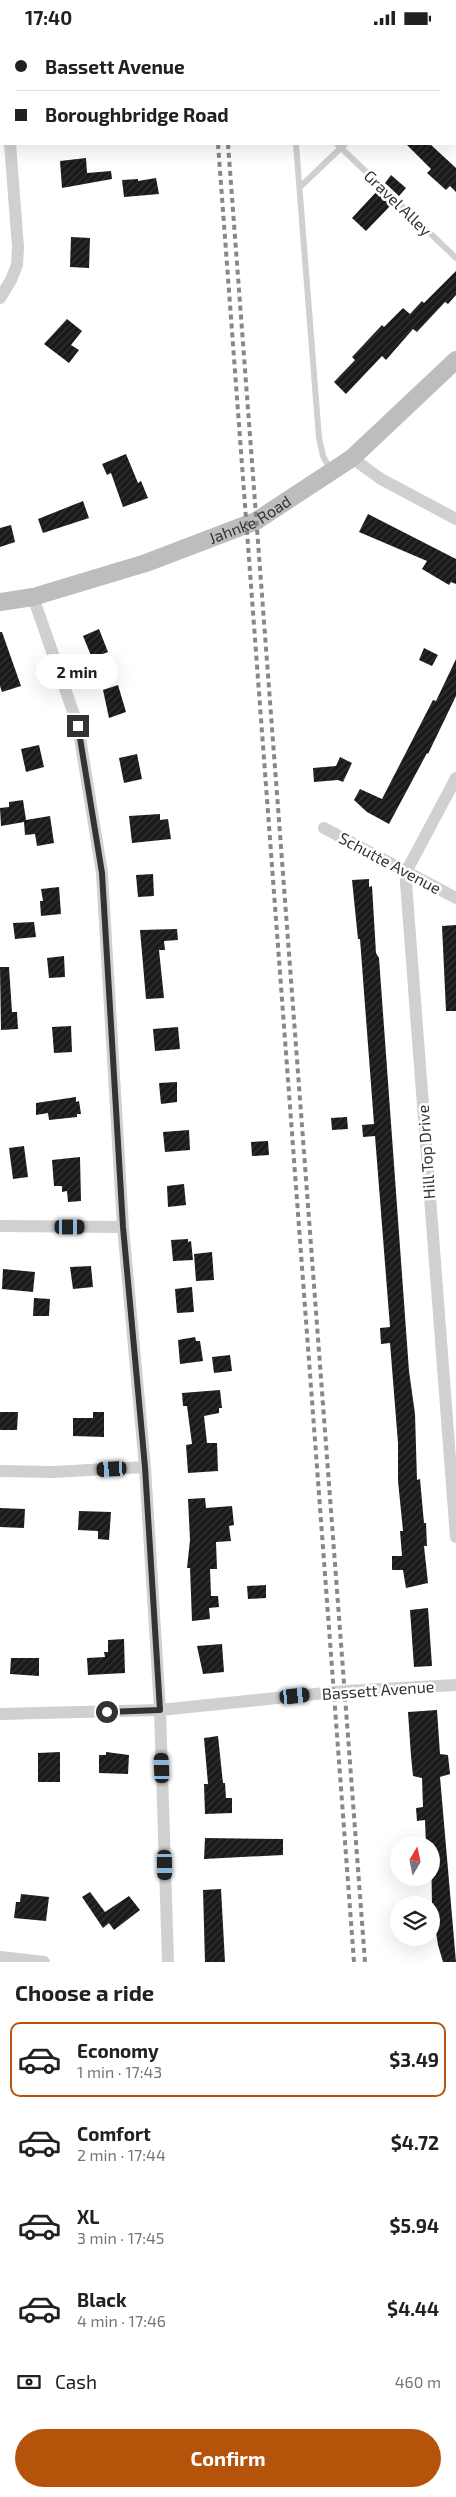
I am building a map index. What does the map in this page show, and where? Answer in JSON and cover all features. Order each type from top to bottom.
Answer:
[{"type":"main road","name":"Jahnke Road","points":[[0,602],[33,597],[146,563],[256,521],[352,457],[456,360]]},
{"type":"street","points":[[1,296],[17,265],[18,247],[10,145]]},
{"type":"street","points":[[352,457],[381,479],[456,519]]},
{"type":"street","points":[[33,597],[78,726],[102,873],[123,1227],[145,1467],[160,1710],[168,1962]]},
{"type":"street","points":[[406,872],[456,778]]},
{"type":"street","name":"Schutte Avenue","points":[[324,829],[456,898]]},
{"type":"street","name":"Hill Top Drive","points":[[406,872],[451,1413],[456,1537]]},
{"type":"street","points":[[0,1226],[123,1227]]},
{"type":"street","points":[[0,1471],[53,1472],[145,1467]]},
{"type":"street","name":"Bassett Avenue","points":[[0,1714],[160,1710],[345,1691],[456,1685]]},
{"type":"street","points":[[0,1957],[44,1962]]},
{"type":"lane","points":[[296,145],[319,438],[323,456],[332,472]]},
{"type":"lane","name":"Gravel Alley","points":[[300,187],[341,145],[456,258]]},
{"type":"building","points":[[407,145],[431,145],[456,168],[456,192],[450,186],[446,190],[427,173],[431,169]]},
{"type":"building","points":[[86,158],[87,173],[111,171],[112,179],[62,188],[60,161]]},
{"type":"building","points":[[391,175],[406,188],[399,196],[385,183]]},
{"type":"building","points":[[156,178],[159,194],[124,197],[122,180],[138,179],[138,181]]},
{"type":"building","points":[[378,190],[392,204],[366,231],[352,218]]},
{"type":"building","points":[[71,237],[90,238],[89,268],[70,267]]},
{"type":"building","points":[[456,271],[456,295],[448,304],[445,302],[417,332],[413,329],[386,360],[382,356],[346,394],[334,382],[355,360],[352,357],[382,325],[384,327],[403,308],[410,314],[422,301],[424,303]]},
{"type":"building","points":[[67,319],[82,331],[71,345],[79,350],[69,363],[44,344]]},
{"type":"building","points":[[126,454],[138,483],[141,481],[148,498],[123,507],[111,473],[107,475],[102,464]]},
{"type":"building","points":[[83,501],[89,518],[43,533],[38,519]]},
{"type":"building","points":[[368,514],[456,559],[456,584],[451,582],[449,585],[422,569],[427,561],[359,532]]},
{"type":"building","points":[[11,525],[15,542],[0,547],[0,528]]},
{"type":"building","points":[[99,629],[108,652],[92,658],[83,636]]},
{"type":"building","points":[[0,632],[2,632],[21,686],[2,692],[0,686]]},
{"type":"building","points":[[424,648],[438,655],[432,666],[419,660]]},
{"type":"building","points":[[456,659],[456,696],[428,754],[389,824],[367,812],[354,800],[360,789],[382,799],[433,700],[436,701]]},
{"type":"building","points":[[118,685],[126,712],[109,718],[103,690]]},
{"type":"building","points":[[39,745],[44,767],[26,772],[21,749]]},
{"type":"building","points":[[137,754],[142,779],[124,783],[119,758]]},
{"type":"building","points":[[340,757],[352,763],[343,782],[338,780],[314,782],[313,768],[336,766]]},
{"type":"building","points":[[23,800],[26,820],[50,816],[54,843],[37,846],[35,834],[25,835],[24,822],[1,826],[0,808],[9,807],[9,802]]},
{"type":"building","points":[[160,814],[160,820],[168,819],[171,839],[132,843],[129,816]]},
{"type":"building","points":[[153,874],[154,896],[138,897],[136,875]]},
{"type":"building","points":[[369,879],[369,887],[372,886],[376,953],[379,958],[409,1371],[415,1414],[417,1480],[420,1479],[424,1523],[426,1523],[427,1546],[424,1546],[428,1583],[406,1588],[403,1570],[392,1570],[392,1556],[402,1556],[400,1531],[403,1531],[398,1481],[398,1443],[390,1343],[381,1344],[380,1328],[390,1327],[375,1136],[363,1137],[362,1125],[374,1124],[360,939],[358,939],[352,880]]},
{"type":"building","points":[[59,887],[61,914],[41,916],[40,901],[43,901],[41,889]]},
{"type":"building","points":[[34,922],[36,937],[15,939],[13,923]]},
{"type":"building","points":[[456,925],[456,1011],[446,1011],[442,926]]},
{"type":"building","points":[[177,929],[178,940],[164,941],[165,950],[159,950],[164,998],[146,999],[140,930]]},
{"type":"building","points":[[64,956],[65,977],[49,978],[47,958]]},
{"type":"building","points":[[0,967],[9,967],[12,1012],[17,1012],[18,1029],[1,1030]]},
{"type":"building","points":[[71,1026],[72,1052],[54,1053],[52,1027]]},
{"type":"building","points":[[178,1027],[180,1049],[155,1051],[153,1029]]},
{"type":"building","points":[[177,1082],[177,1102],[161,1104],[159,1083]]},
{"type":"building","points":[[76,1097],[76,1102],[79,1101],[81,1114],[77,1114],[77,1117],[49,1120],[48,1113],[36,1115],[36,1103]]},
{"type":"building","points":[[347,1117],[348,1129],[332,1130],[331,1118]]},
{"type":"building","points":[[189,1130],[190,1150],[165,1152],[163,1132]]},
{"type":"building","points":[[268,1141],[269,1155],[252,1156],[251,1142]]},
{"type":"building","points":[[24,1146],[28,1177],[13,1179],[9,1148]]},
{"type":"building","points":[[80,1157],[81,1201],[68,1202],[67,1191],[62,1192],[62,1186],[54,1186],[52,1160]]},
{"type":"building","points":[[184,1184],[186,1205],[168,1207],[167,1186]]},
{"type":"building","points":[[188,1239],[188,1242],[191,1241],[193,1260],[173,1261],[171,1240]]},
{"type":"building","points":[[212,1252],[214,1280],[196,1281],[194,1254]]},
{"type":"building","points":[[91,1266],[93,1287],[73,1289],[70,1267]]},
{"type":"building","points":[[3,1269],[35,1272],[33,1292],[2,1289]]},
{"type":"building","points":[[192,1287],[194,1312],[177,1313],[175,1289]]},
{"type":"building","points":[[34,1298],[50,1299],[49,1316],[33,1316]]},
{"type":"building","points":[[195,1337],[196,1341],[200,1341],[203,1361],[180,1364],[178,1340]]},
{"type":"building","points":[[230,1355],[232,1371],[214,1373],[212,1357]]},
{"type":"building","points":[[220,1390],[222,1408],[219,1408],[219,1413],[204,1416],[207,1443],[217,1443],[218,1471],[188,1473],[186,1445],[192,1444],[187,1406],[183,1406],[182,1393]]},
{"type":"building","points":[[0,1412],[18,1412],[17,1430],[0,1430]]},
{"type":"building","points":[[93,1412],[104,1412],[104,1437],[73,1436],[73,1418],[93,1418]]},
{"type":"building","points":[[205,1498],[206,1508],[232,1506],[234,1525],[229,1526],[231,1541],[216,1542],[217,1569],[210,1569],[211,1596],[218,1596],[219,1607],[209,1608],[210,1619],[192,1621],[190,1568],[187,1568],[190,1540],[188,1499]]},
{"type":"building","points":[[0,1508],[25,1509],[24,1528],[0,1527]]},
{"type":"building","points":[[79,1511],[111,1512],[109,1540],[98,1539],[98,1531],[78,1530]]},
{"type":"building","points":[[266,1585],[266,1598],[248,1599],[247,1586]]},
{"type":"building","points":[[428,1608],[432,1666],[414,1667],[410,1610]]},
{"type":"building","points":[[124,1639],[125,1673],[88,1675],[87,1658],[105,1657],[104,1652],[108,1652],[108,1640]]},
{"type":"building","points":[[222,1644],[224,1672],[203,1674],[197,1646]]},
{"type":"building","points":[[11,1658],[39,1658],[39,1676],[10,1674]]},
{"type":"building","points":[[437,1710],[440,1754],[448,1755],[450,1774],[440,1777],[456,1962],[443,1962],[438,1946],[440,1946],[440,1896],[432,1896],[432,1886],[440,1886],[440,1836],[426,1836],[425,1820],[417,1821],[416,1808],[423,1807],[422,1778],[413,1776],[408,1712]]},
{"type":"building","points":[[218,1736],[223,1783],[225,1783],[226,1798],[232,1798],[232,1813],[205,1814],[204,1784],[208,1784],[204,1738]]},
{"type":"building","points":[[60,1752],[60,1782],[38,1782],[38,1753]]},
{"type":"building","points":[[106,1752],[129,1755],[128,1774],[99,1773],[99,1755],[106,1755]]},
{"type":"building","points":[[205,1838],[283,1839],[283,1855],[204,1859]]},
{"type":"building","points":[[221,1889],[225,1962],[205,1962],[203,1890]]},
{"type":"building","points":[[90,1892],[105,1912],[129,1896],[140,1910],[114,1930],[109,1923],[103,1928],[82,1897]]},
{"type":"building","points":[[21,1894],[49,1897],[46,1921],[14,1918],[16,1902],[20,1902]]},
{"type":"railway","points":[[218,145],[354,1962]]},
{"type":"railway","points":[[228,145],[365,1962]]},
{"type":"route","points":[[78,726],[102,873],[123,1227],[145,1467],[160,1710],[107,1712]]}]
